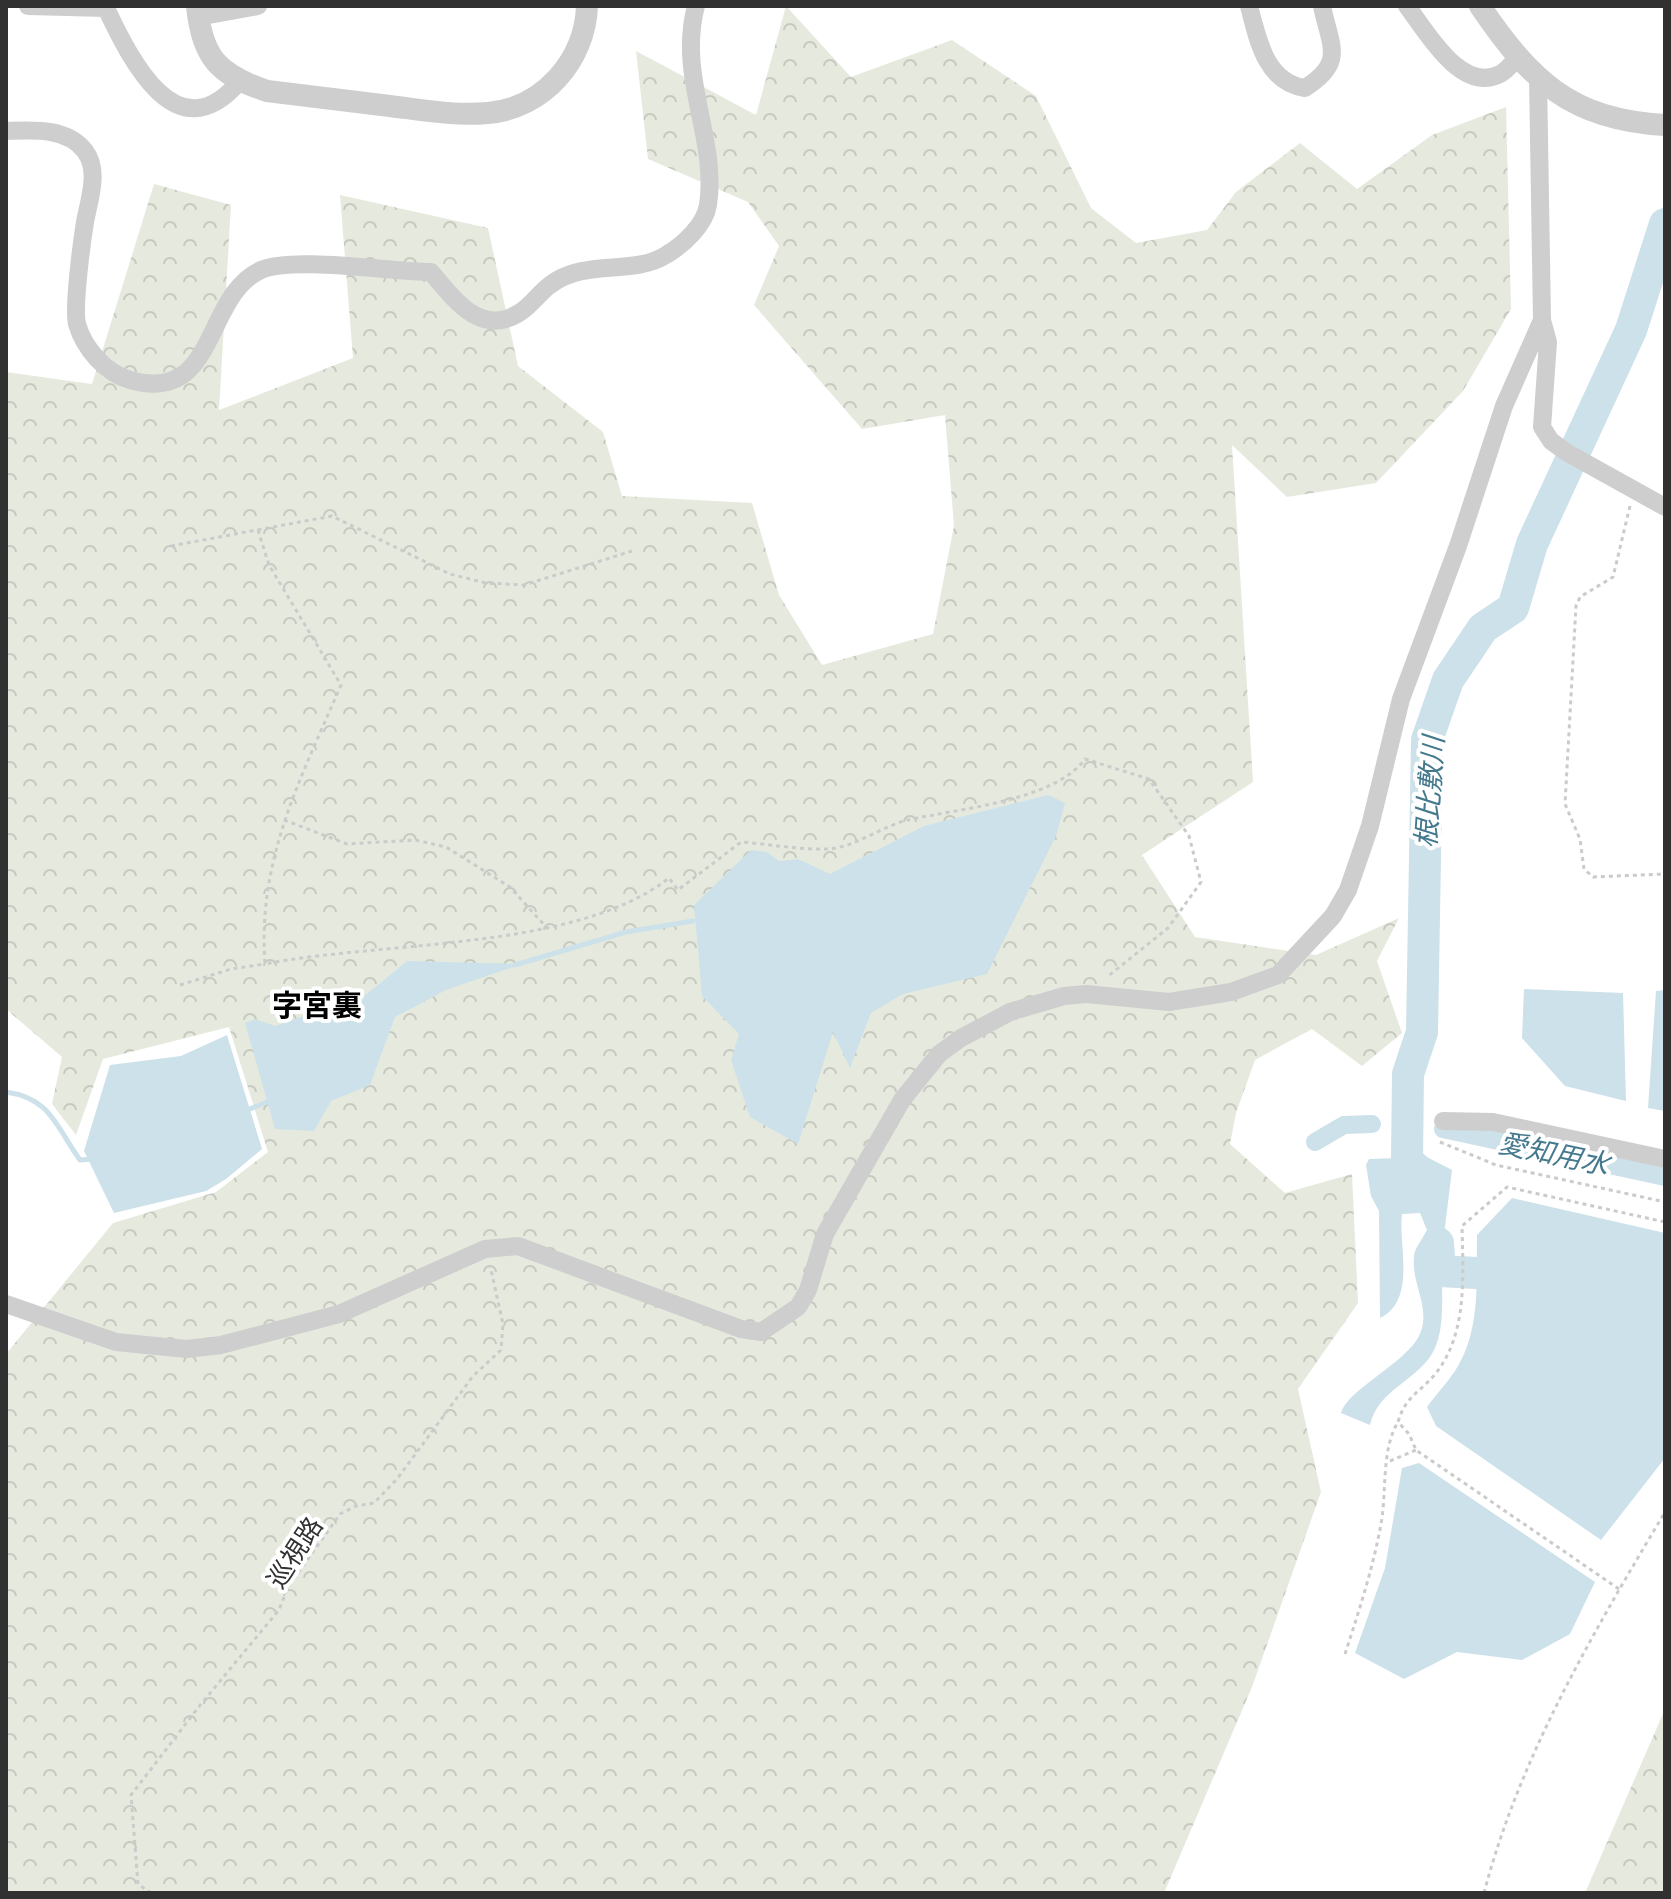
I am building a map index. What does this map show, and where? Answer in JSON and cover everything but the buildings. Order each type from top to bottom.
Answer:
[{"type":"street","points":[[28,6],[106,8],[124,45],[147,79],[172,104],[198,109],[223,101],[239,82]]},
{"type":"street","points":[[258,6],[198,11],[211,57],[222,72],[239,82],[267,91],[450,114],[491,113],[543,92],[569,67],[586,33],[587,6]]},
{"type":"street","points":[[6,131],[65,135],[85,151],[94,173],[83,232],[76,322],[95,358],[127,379],[151,383],[177,378],[198,363],[236,289],[262,270],[323,266],[431,272],[464,310],[489,322],[507,319],[522,312],[551,283],[577,271],[663,257],[685,241],[698,225],[708,207],[708,184],[693,84],[689,32],[696,6]]},
{"type":"street","points":[[1249,6],[1271,71],[1290,86],[1305,88],[1325,76],[1334,55],[1322,6]]},
{"type":"street","points":[[1407,6],[1451,65],[1478,78],[1500,75],[1518,57]]},
{"type":"street","points":[[1480,6],[1518,57],[1560,95],[1599,116],[1665,125]]},
{"type":"street","points":[[1538,76],[1542,320],[1548,342],[1542,427],[1551,441],[1574,456],[1665,507]]},
{"type":"street","points":[[6,1304],[116,1342],[187,1349],[221,1345],[339,1314],[497,1246],[518,1246],[741,1329],[761,1332],[798,1307],[808,1290],[825,1234],[902,1100],[939,1054],[1010,1012],[1064,996],[1086,994],[1169,1002],[1231,992],[1278,975],[1333,916],[1348,890],[1370,826],[1401,699],[1458,546],[1504,406],[1542,320]]},
{"type":"street","points":[[1443,1121],[1493,1122],[1665,1159]]},
{"type":"path","points":[[1634,492],[1613,577],[1580,597],[1576,606],[1565,804],[1580,839],[1584,869],[1593,877],[1665,874]]},
{"type":"path","points":[[171,546],[332,516],[450,574],[486,583],[524,585],[632,551]]},
{"type":"path","points":[[258,530],[269,565],[341,685],[284,820],[271,862],[262,919],[265,964]]},
{"type":"path","points":[[180,985],[231,969],[490,937],[546,927],[643,898],[669,878],[678,890],[741,842],[830,849],[907,820],[958,813],[1018,797],[1076,771],[1085,759],[1149,779],[1189,836],[1201,882],[1168,928],[1086,994]]},
{"type":"path","points":[[284,820],[347,844],[415,840],[446,847],[510,887],[546,927]]},
{"type":"path","points":[[1440,1142],[1496,1165],[1665,1202]]},
{"type":"path","points":[[1345,1654],[1364,1595],[1381,1522],[1389,1436],[1398,1422],[1403,1404],[1436,1373],[1448,1350],[1460,1309],[1462,1226],[1507,1187],[1665,1222]]},
{"type":"path","name":"巡視路","points":[[151,1893],[138,1884],[131,1795],[279,1610],[288,1587],[340,1514],[356,1506],[374,1503],[473,1376],[501,1350],[503,1324],[489,1268],[497,1246]]},
{"type":"path","points":[[1398,1422],[1416,1450],[1619,1589]]},
{"type":"path","points":[[1388,1461],[1416,1450]]},
{"type":"path","points":[[1484,1893],[1498,1839],[1541,1734],[1619,1589],[1665,1512]]},
{"type":"green space","points":[[786,6],[851,77],[952,40],[1036,96],[1091,208],[1136,243],[1207,230],[1236,192],[1300,143],[1357,189],[1432,135],[1506,107],[1511,309],[1463,391],[1376,483],[1287,497],[1232,445],[1253,782],[1142,855],[1195,937],[1316,955],[1399,918],[1377,961],[1402,1033],[1362,1066],[1312,1029],[1255,1060],[1236,1113],[1230,1144],[1285,1193],[1352,1174],[1358,1303],[1298,1389],[1321,1492],[1252,1687],[1164,1893],[6,1893],[6,1354],[113,1223],[216,1192],[268,1152],[229,1027],[103,1059],[76,1135],[52,1104],[62,1057],[6,1009],[6,372],[92,384],[154,184],[231,205],[219,410],[353,358],[340,195],[488,228],[518,366],[603,432],[622,496],[752,503],[779,595],[822,665],[933,634],[954,526],[945,415],[862,429],[754,305],[779,246],[748,202],[648,159],[636,51],[756,115]]},
{"type":"green space","points":[[1665,1709],[1665,1893],[1585,1893]]},
{"type":"water","points":[[1048,795],[1065,803],[1056,836],[987,974],[903,994],[871,1013],[850,1068],[833,1032],[798,1144],[750,1117],[731,1060],[739,1034],[702,996],[694,905],[751,850],[767,852],[779,861],[798,859],[830,874],[924,826]]},
{"type":"water","points":[[407,961],[522,964],[446,990],[395,1017],[370,1085],[331,1101],[314,1131],[275,1129],[245,1023],[255,1019],[275,1026],[367,994]]},
{"type":"water","points":[[1524,989],[1623,993],[1626,1101],[1565,1086],[1522,1038]]},
{"type":"water","points":[[1665,990],[1665,1111],[1648,1108],[1656,991]]},
{"type":"water","points":[[227,1035],[262,1149],[206,1191],[114,1213],[84,1151],[110,1065],[181,1056]]},
{"type":"water","points":[[1402,1153],[1421,1154],[1452,1170],[1443,1243],[1445,1263],[1457,1265],[1455,1277],[1442,1278],[1441,1323],[1435,1348],[1420,1369],[1382,1402],[1370,1425],[1341,1413],[1353,1396],[1398,1360],[1416,1341],[1423,1320],[1414,1268],[1415,1250],[1427,1230],[1420,1213],[1402,1214],[1402,1285],[1391,1310],[1380,1318],[1379,1211],[1371,1196],[1366,1165],[1369,1159],[1400,1158]]},
{"type":"water","points":[[1512,1198],[1665,1233],[1665,1458],[1601,1540],[1436,1426],[1427,1407],[1458,1366],[1471,1335],[1476,1302],[1477,1235]]},
{"type":"water","points":[[1419,1463],[1595,1582],[1570,1634],[1522,1660],[1457,1652],[1404,1679],[1355,1653],[1385,1568],[1402,1468]]},
{"type":"waterway","name":"根比敷川","points":[[1433,1185],[1407,1160],[1408,1074],[1422,1032],[1427,740],[1448,680],[1483,628],[1513,608],[1532,544],[1631,330],[1665,224]]},
{"type":"waterway","points":[[515,965],[626,932],[693,921]]},
{"type":"waterway","points":[[6,1092],[21,1095],[43,1107],[80,1160],[95,1159]]},
{"type":"waterway","points":[[245,1111],[272,1100]]},
{"type":"waterway","name":"愛知用水","points":[[1315,1142],[1344,1125],[1372,1124]]},
{"type":"waterway","name":"愛知用水","points":[[1443,1129],[1665,1177]]},
{"type":"waterway","name":"根比敷川","points":[[1438,1243],[1440,1271],[1476,1273]]},
{"type":"district","name":"字宮裏","points":[[317,1004]]}]
